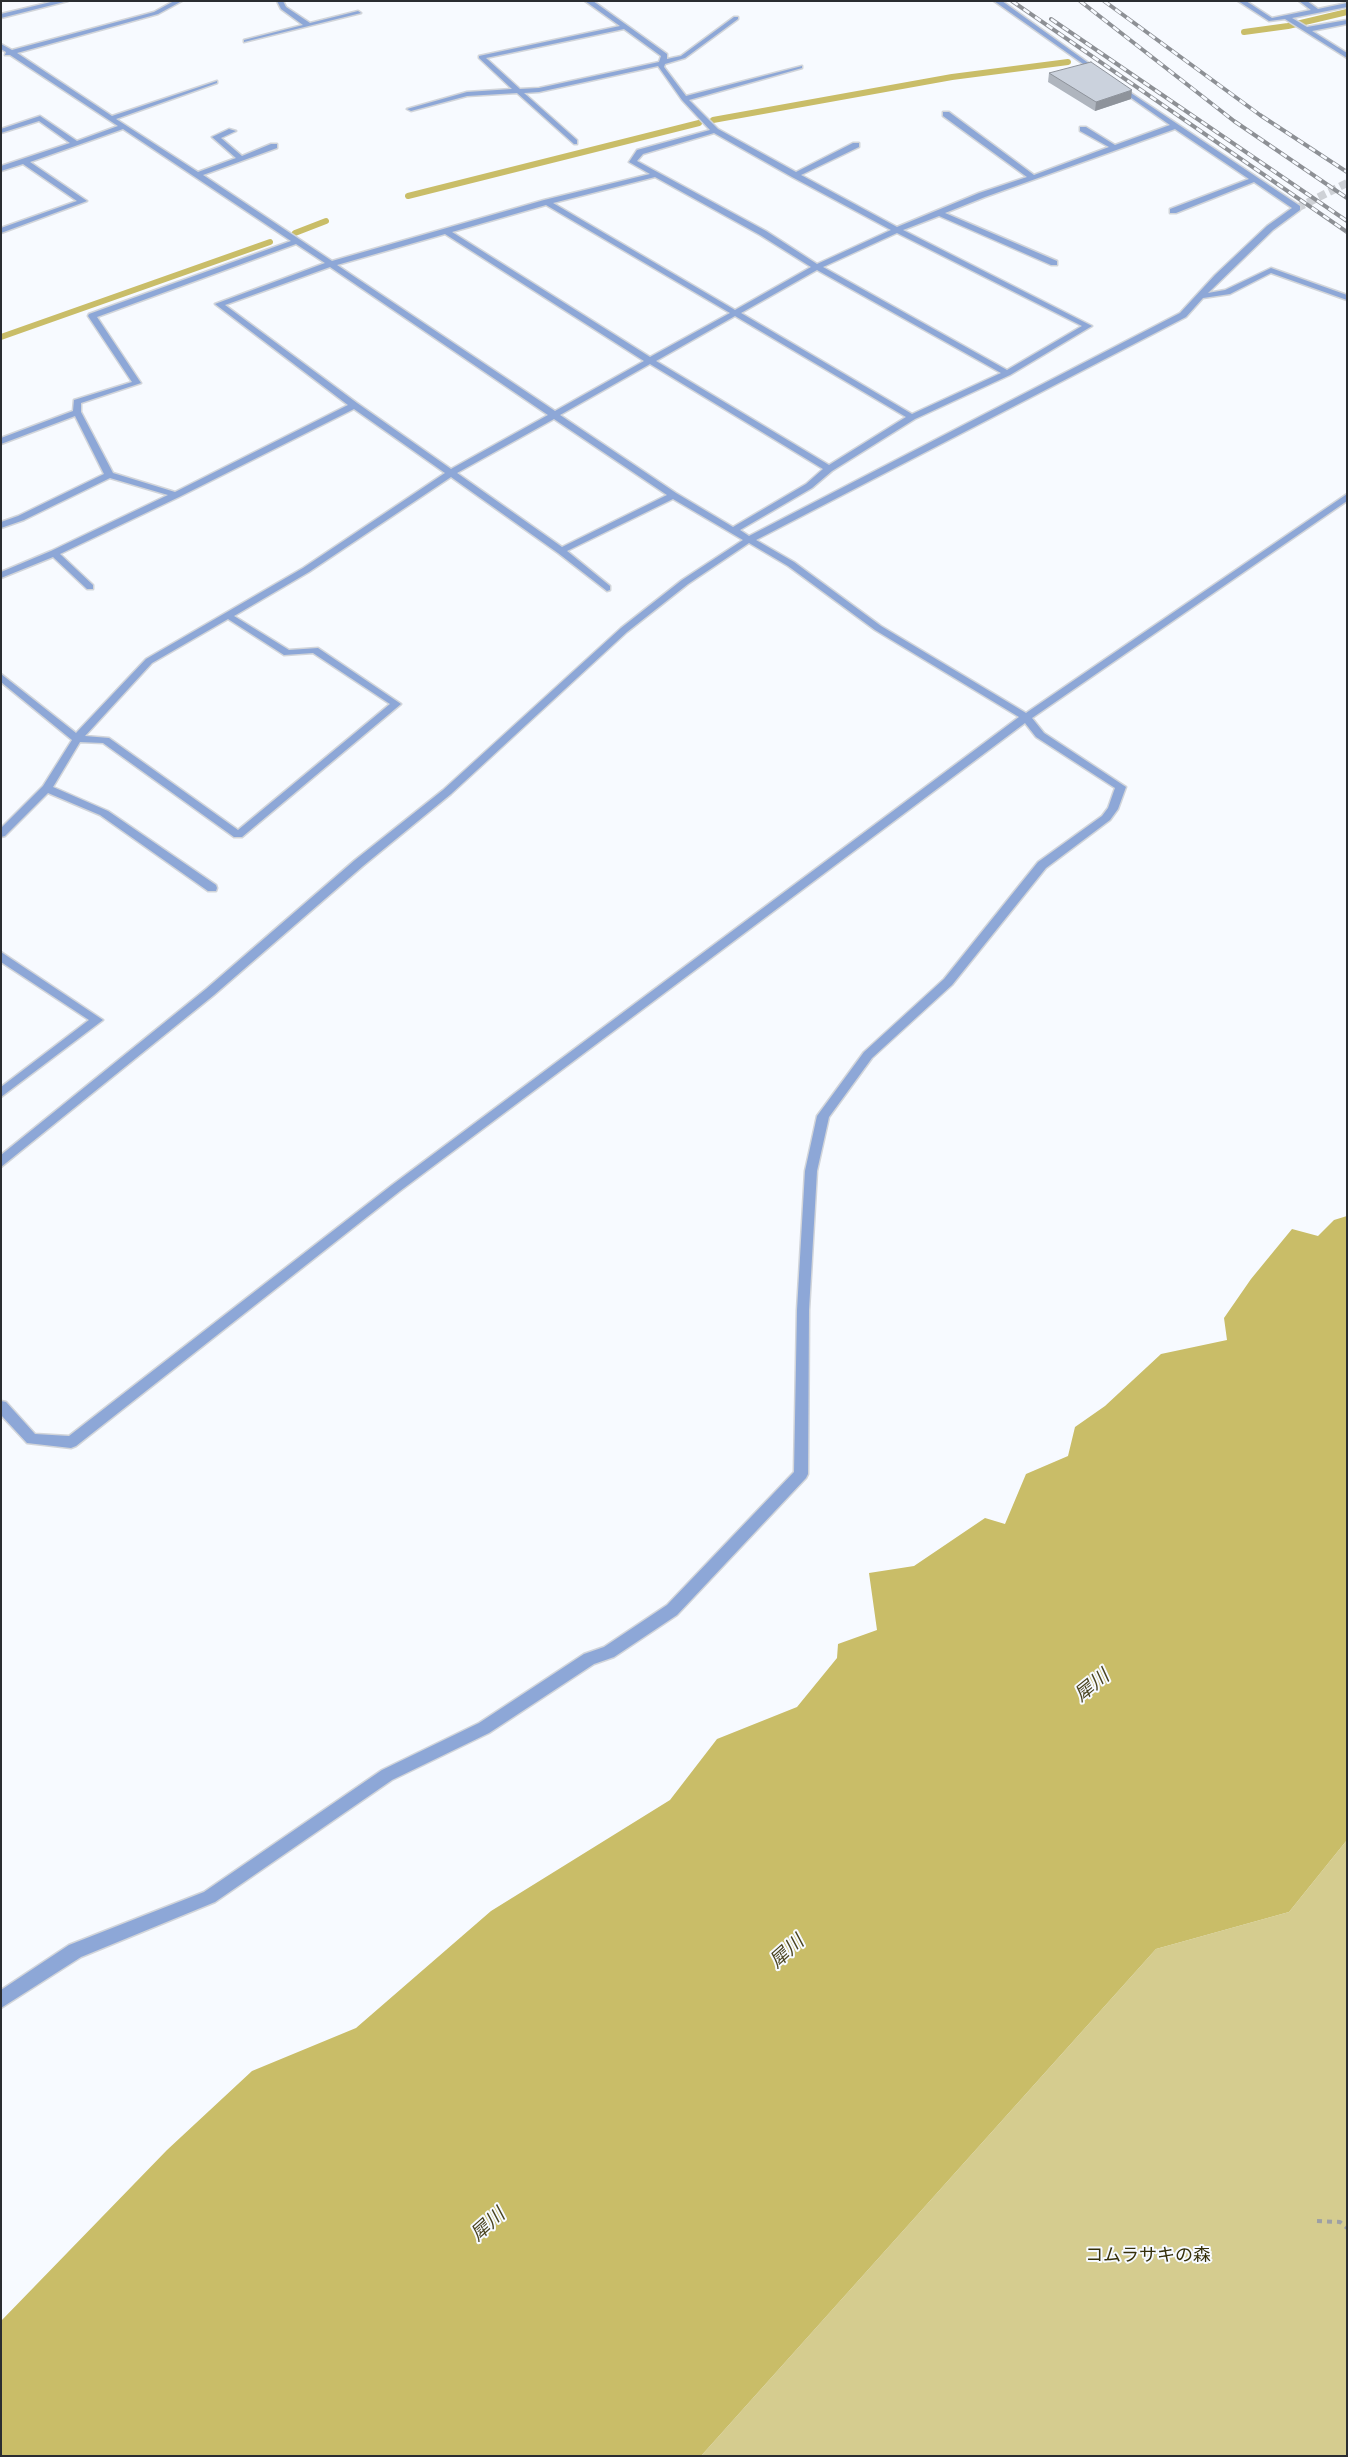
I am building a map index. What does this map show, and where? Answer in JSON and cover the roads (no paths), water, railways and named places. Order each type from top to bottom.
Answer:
[{"type":"street","points":[[1,16],[64,1]]},
{"type":"street","points":[[1,56],[156,13],[179,1]]},
{"type":"street","points":[[280,1],[283,8],[308,26]]},
{"type":"street","points":[[588,1],[665,55],[660,67],[684,99],[715,131],[897,230],[1088,326],[1007,373],[912,417],[828,469],[809,486],[734,530]]},
{"type":"street","points":[[996,1],[1106,78]]},
{"type":"street","points":[[1241,1],[1271,20],[1288,19],[1347,5]]},
{"type":"street","points":[[1302,1],[1319,12]]},
{"type":"street","points":[[246,41],[358,13]]},
{"type":"street","points":[[411,108],[467,94],[539,90],[662,64],[683,57],[736,18]]},
{"type":"street","points":[[1288,19],[1347,56]]},
{"type":"street","points":[[1302,29],[1347,22]]},
{"type":"street","points":[[574,142],[482,57],[626,27]]},
{"type":"street","points":[[1,46],[297,241],[673,494],[791,564],[878,628],[1026,717],[1040,735],[1121,787],[1113,809],[1106,818],[1042,865],[948,982],[868,1055],[823,1116],[811,1171],[803,1310],[801,1474],[672,1610],[609,1652],[589,1659],[484,1728],[388,1775],[209,1897],[75,1951],[1,2000]]},
{"type":"street","points":[[684,99],[800,67]]},
{"type":"street","points":[[112,118],[215,82]]},
{"type":"street","points":[[1,1162],[210,992],[359,863],[447,792],[624,630],[685,582],[748,540],[1183,315],[1218,277],[1270,228],[1297,208],[1253,180],[1114,83]]},
{"type":"street","points":[[946,114],[1033,178]]},
{"type":"street","points":[[1,131],[40,118],[74,142]]},
{"type":"street","points":[[2,833],[47,788],[77,739],[150,661],[306,570],[451,472],[556,415],[817,267],[939,212],[1176,126]]},
{"type":"street","points":[[1,168],[123,127]]},
{"type":"street","points":[[1082,129],[1115,148]]},
{"type":"street","points":[[232,131],[216,136],[240,158]]},
{"type":"street","points":[[715,131],[640,152],[633,162],[763,233],[817,267],[1007,373]]},
{"type":"street","points":[[795,175],[856,145]]},
{"type":"street","points":[[197,175],[274,146]]},
{"type":"street","points":[[1,231],[83,201],[24,160]]},
{"type":"street","points":[[607,588],[561,551],[354,405],[218,304],[331,264],[547,202],[655,175]]},
{"type":"street","points":[[1173,211],[1253,180]]},
{"type":"street","points":[[547,202],[912,417]]},
{"type":"street","points":[[939,212],[1054,263]]},
{"type":"street","points":[[446,231],[650,361],[828,469]]},
{"type":"street","points":[[109,475],[77,412],[77,402],[137,383],[92,316],[297,241]]},
{"type":"street","points":[[1202,296],[1228,292],[1270,270],[1347,298]]},
{"type":"street","points":[[1,575],[54,553],[176,495],[354,405]]},
{"type":"street","points":[[1,441],[77,412]]},
{"type":"street","points":[[1,525],[21,518],[109,475],[176,495]]},
{"type":"street","points":[[561,551],[673,494]]},
{"type":"street","points":[[1,1406],[32,1439],[71,1442],[396,1188],[1026,717],[1347,496]]},
{"type":"street","points":[[54,553],[90,587]]},
{"type":"street","points":[[1,677],[77,739],[105,740],[238,835],[396,704],[315,650],[287,653],[227,615]]},
{"type":"street","points":[[47,788],[104,813],[212,888]]},
{"type":"street","points":[[1,956],[98,1020],[1,1093]]},
{"type":"water","name":"犀川","points":[[1347,1216],[1347,1840],[1289,1912],[1156,1949],[701,2456],[1,2456],[1,2321],[167,2150],[252,2071],[356,2028],[491,1911],[670,1800],[717,1739],[797,1707],[837,1658],[838,1644],[877,1630],[869,1573],[914,1566],[985,1518],[1005,1524],[1026,1474],[1068,1456],[1075,1427],[1105,1406],[1161,1354],[1227,1340],[1224,1318],[1251,1279],[1292,1229],[1318,1236],[1334,1220]]},
{"type":"waterway","points":[[1244,32],[1288,26],[1347,12]]},
{"type":"waterway","points":[[713,120],[952,77],[1068,62]]},
{"type":"waterway","points":[[408,196],[699,123]]},
{"type":"waterway","points":[[295,233],[326,221]]},
{"type":"waterway","points":[[1,337],[270,242]]},
{"type":"tunnel","points":[[1297,208],[1347,183]]},
{"type":"railway","points":[[1012,1],[1347,232]]},
{"type":"railway","points":[[1080,1],[1234,121],[1347,198]]},
{"type":"railway","points":[[1104,1],[1260,115],[1347,172]]},
{"type":"railway","points":[[1051,19],[1347,221]]},
{"type":"park label","name":"コムラサキの森","points":[[1148,2256]]}]
